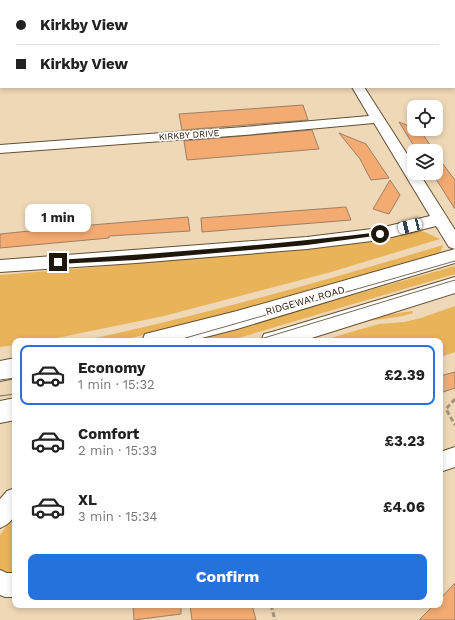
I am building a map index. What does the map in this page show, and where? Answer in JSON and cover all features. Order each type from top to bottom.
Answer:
[{"type":"main road","name":"RIDGEWAY ROAD","points":[[165,338],[237,320],[455,256]]},
{"type":"main road","points":[[282,338],[455,285]]},
{"type":"main road","points":[[0,371],[12,369]]},
{"type":"main road","points":[[0,412],[12,410]]},
{"type":"street","points":[[359,88],[455,243]]},
{"type":"street","name":"KIRKBY DRIVE","points":[[0,149],[244,131],[378,119]]},
{"type":"street","points":[[0,266],[307,243],[380,234],[440,219]]},
{"type":"street","points":[[443,461],[455,457]]},
{"type":"street","points":[[0,516],[12,502]]},
{"type":"street","points":[[0,582],[5,585],[12,585]]},
{"type":"path","points":[[455,399],[446,409],[455,425]]},
{"type":"path","points":[[272,608],[274,620]]},
{"type":"shaded area","points":[[416,230],[425,232],[440,239],[331,272],[164,316],[57,338],[12,338],[12,345],[0,347],[0,275],[380,239]]},
{"type":"shaded area","points":[[443,245],[441,251],[436,255],[273,302],[131,338],[96,338],[264,297]]},
{"type":"shaded area","points":[[455,266],[455,274],[245,336],[237,338],[201,338]]},
{"type":"shaded area","points":[[455,306],[455,352],[443,356],[443,338],[330,338],[379,324],[404,322],[421,318]]},
{"type":"shaded area","points":[[413,311],[413,313],[403,316],[369,321],[311,338],[301,338],[369,317]]},
{"type":"shaded area","points":[[12,518],[12,575],[0,573],[0,535]]},
{"type":"building","points":[[303,105],[308,120],[182,130],[179,114]]},
{"type":"building","points":[[399,122],[407,125],[407,135]]},
{"type":"building","points":[[312,130],[319,149],[187,160],[184,141]]},
{"type":"building","points":[[339,133],[366,144],[389,178],[371,180],[360,159]]},
{"type":"building","points":[[408,136],[424,136],[429,144],[413,144]]},
{"type":"building","points":[[443,164],[455,180],[455,209],[437,180],[443,180]]},
{"type":"building","points":[[390,180],[400,195],[389,214],[373,209]]},
{"type":"building","points":[[346,207],[351,220],[202,232],[201,218]]},
{"type":"building","points":[[188,217],[190,231],[109,236],[109,238],[0,248],[0,234]]},
{"type":"building","points":[[455,372],[455,388],[443,392],[443,375]]},
{"type":"building","points":[[455,583],[455,620],[419,620],[431,608],[443,608],[443,596]]},
{"type":"building","points":[[133,608],[181,608],[181,614],[134,620]]},
{"type":"building","points":[[190,608],[253,608],[256,620],[192,620]]},
{"type":"tram line","points":[[186,338],[455,261]]},
{"type":"tram line","points":[[264,338],[455,280]]},
{"type":"tram line","points":[[0,380],[12,378]]},
{"type":"tram line","points":[[0,396],[12,394]]},
{"type":"route","points":[[58,262],[307,243],[380,234]]}]
